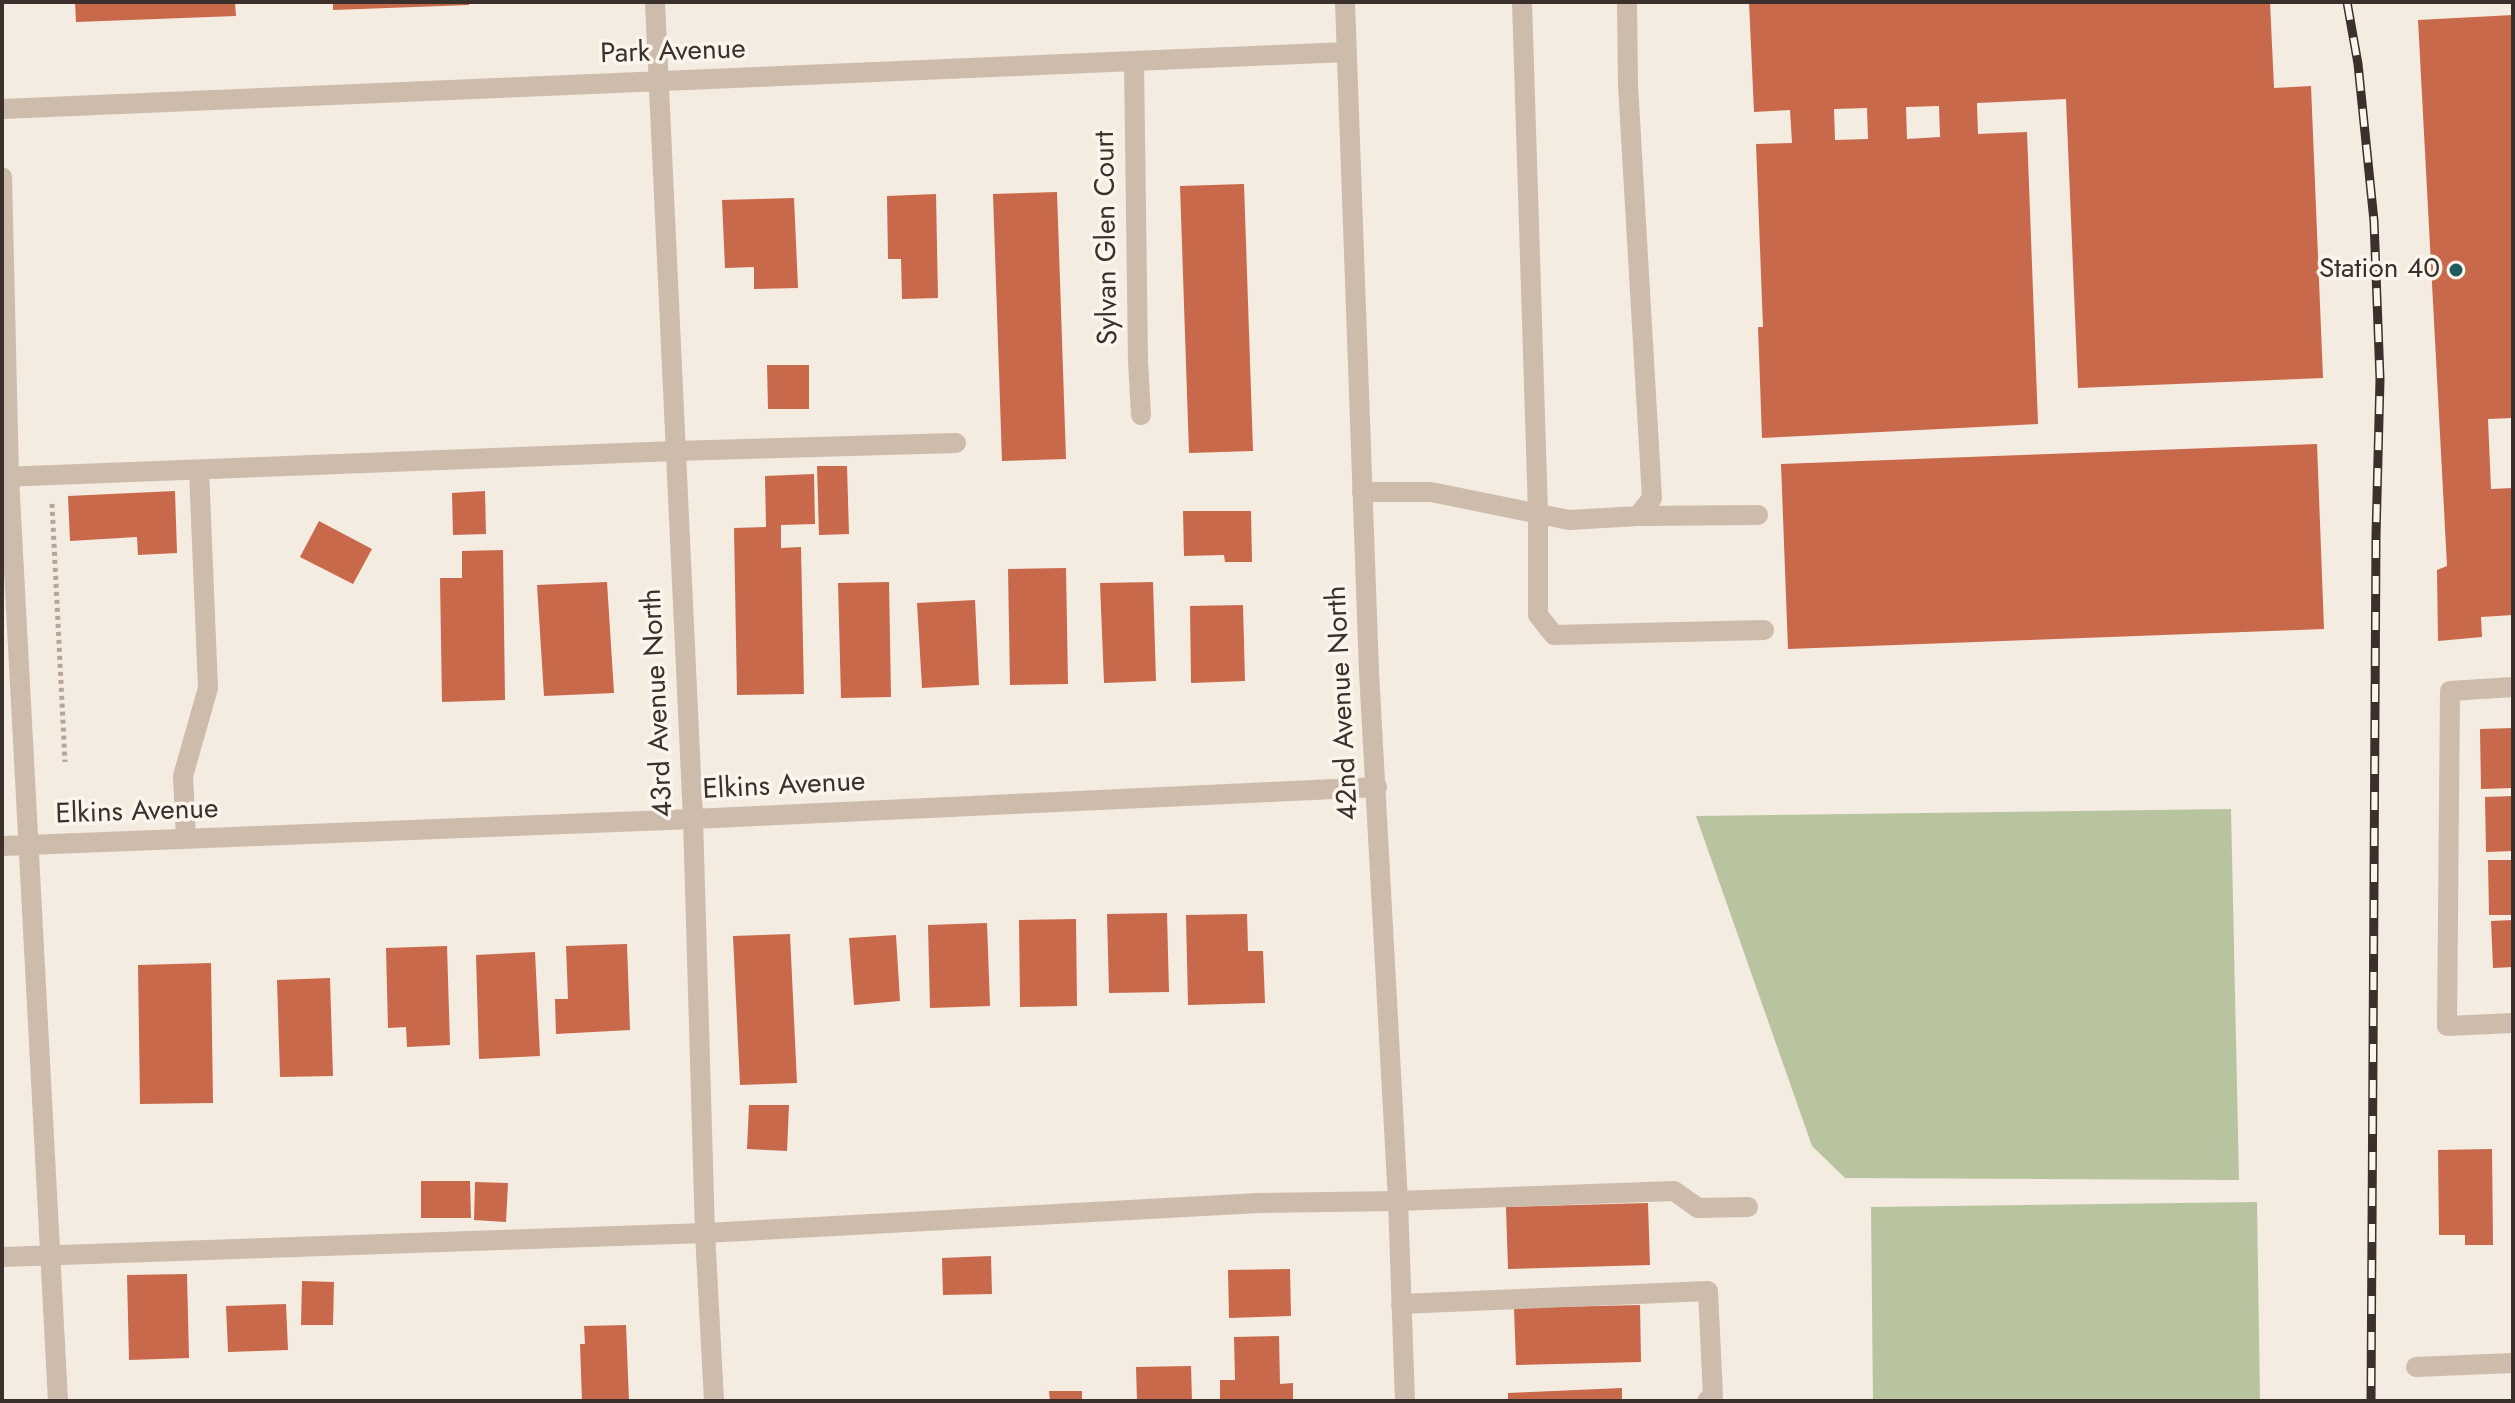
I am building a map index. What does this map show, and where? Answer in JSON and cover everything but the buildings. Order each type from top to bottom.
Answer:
[{"type":"street","name":"43rd Avenue North","points":[[655,2],[693,819],[705,1233],[714,1401]]},
{"type":"street","name":"42nd Avenue North","points":[[1345,2],[1369,672],[1398,1201],[1405,1401]]},
{"type":"street","points":[[1522,2],[1538,513],[1538,615],[1554,635],[1764,630]]},
{"type":"street","points":[[1627,2],[1628,85],[1652,498],[1638,516]]},
{"type":"street","name":"Park Avenue","points":[[2,109],[1347,52]]},
{"type":"street","name":"Sylvan Glen Court","points":[[1134,62],[1141,415]]},
{"type":"street","points":[[2,177],[6,477],[58,1401]]},
{"type":"street","points":[[6,477],[956,443]]},
{"type":"street","points":[[186,838],[183,776],[208,688],[199,470]]},
{"type":"street","points":[[1362,492],[1431,492],[1569,520],[1758,515]]},
{"type":"street","points":[[2513,687],[2450,691],[2447,1026],[2513,1023]]},
{"type":"street","name":"Elkins Avenue","points":[[2,846],[693,819],[1377,787]]},
{"type":"street","points":[[2,1257],[705,1233],[1259,1203],[1674,1191],[1698,1208],[1748,1207]]},
{"type":"street","points":[[1401,1304],[1708,1291],[1713,1396],[1707,1401]]},
{"type":"street","points":[[2416,1367],[2513,1363]]},
{"type":"path","points":[[51,495],[65,762]]},
{"type":"green space","points":[[2231,809],[2239,1180],[1845,1178],[1812,1146],[1696,816]]},
{"type":"green space","points":[[2257,1202],[2260,1401],[1873,1401],[1871,1207]]},
{"type":"railway","points":[[2347,2],[2358,64],[2374,221],[2380,379],[2376,536],[2371,1401]]},
{"type":"place","name":"Station 40","points":[[2456,270]]}]
